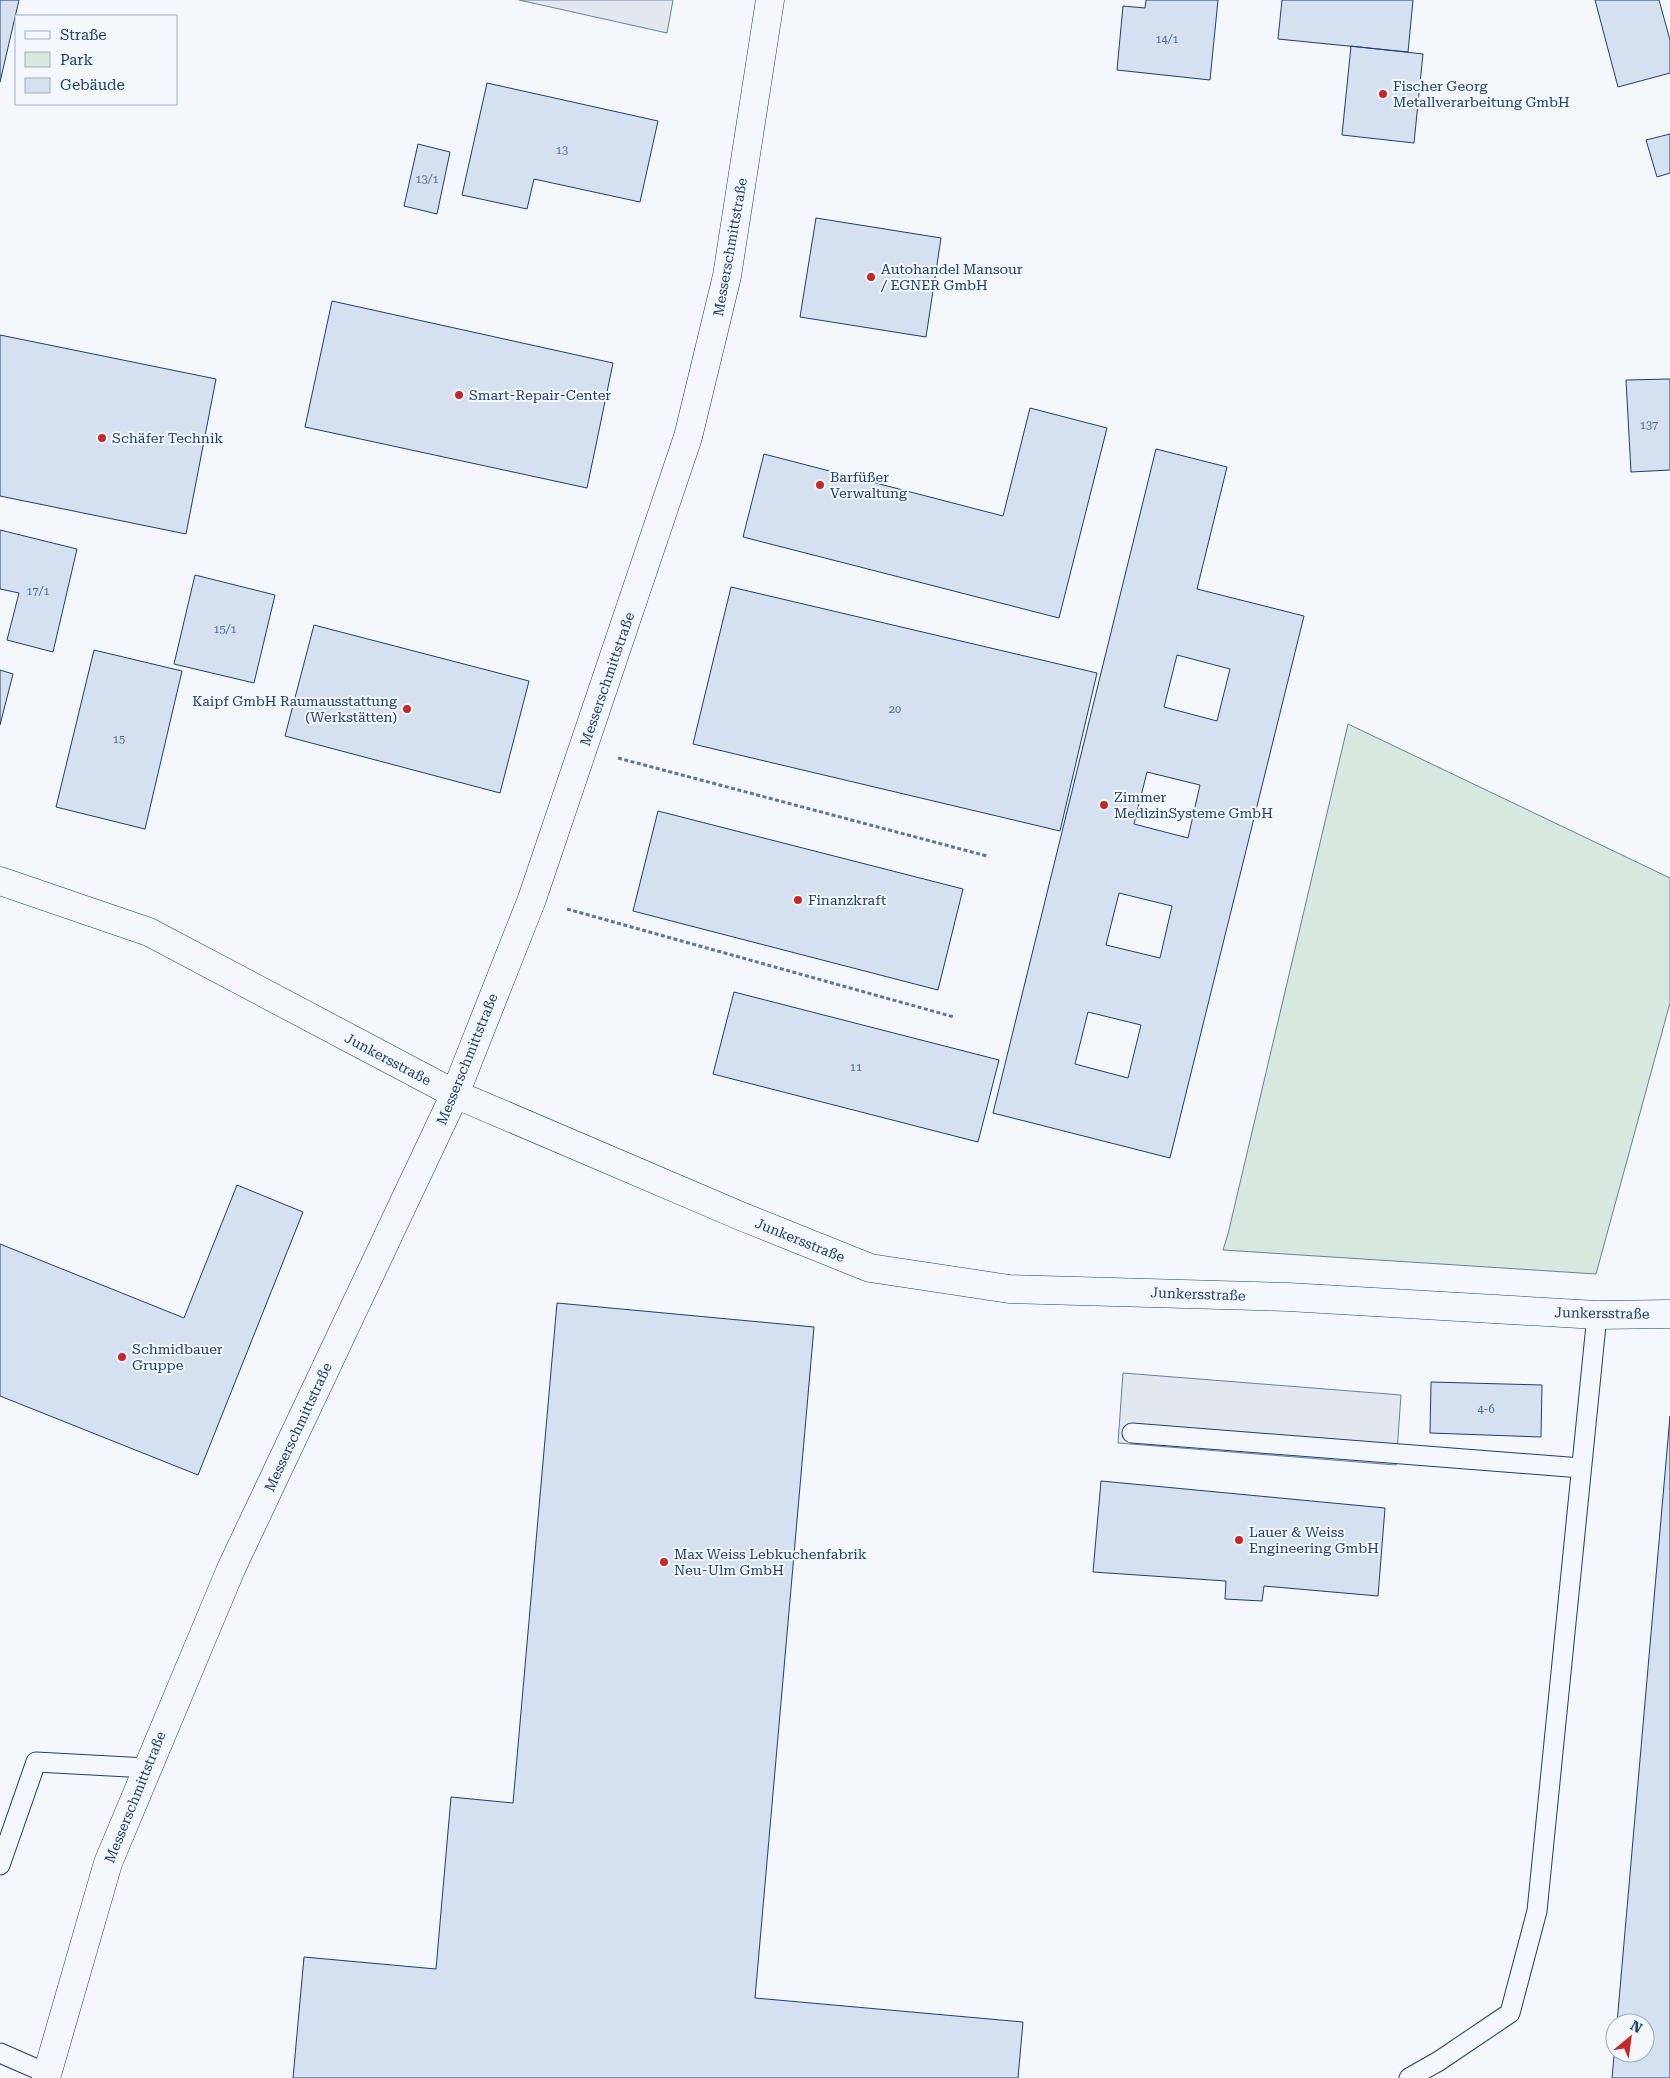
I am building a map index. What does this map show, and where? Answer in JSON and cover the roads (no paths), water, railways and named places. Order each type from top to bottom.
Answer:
[{"type":"street","name":"Messerschmittstraße","points":[[46,2076],[108,1863],[147,1768],[231,1569],[455,1094],[532,899],[690,428],[728,276],[770,0]]},
{"type":"street","name":"Junkersstraße","points":[[0,881],[149,932],[455,1094],[743,1217],[870,1268],[1009,1289],[1288,1297],[1597,1315],[1670,1314]]},
{"type":"lane","points":[[1409,2078],[1439,2061],[1510,2013],[1537,1911],[1597,1315]]},
{"type":"lane","points":[[1132,1433],[1581,1468]]},
{"type":"lane","points":[[0,1865],[36,1762],[147,1768]]},
{"type":"lane","points":[[0,2052],[46,2076]]},
{"type":"place","name":"Fischer Georg Metallverarbeitung GmbH","points":[[1383,94]]},
{"type":"place","name":"Autohandel Mansour / EGNER GmbH","points":[[871,277]]},
{"type":"place","name":"Smart-Repair-Center","points":[[459,395]]},
{"type":"place","name":"Schäfer Technik","points":[[102,438]]},
{"type":"place","name":"Barfüßer Verwaltung","points":[[820,485]]},
{"type":"place","name":"Kaipf GmbH Raumausstattung (Werkstätten)","points":[[407,709]]},
{"type":"place","name":"Zimmer MedizinSysteme GmbH","points":[[1104,805]]},
{"type":"place","name":"Finanzkraft","points":[[798,900]]},
{"type":"place","name":"Schmidbauer Gruppe","points":[[122,1357]]},
{"type":"place","name":"Lauer & Weiss Engineering GmbH","points":[[1239,1540]]},
{"type":"place","name":"Max Weiss Lebkuchenfabrik Neu-Ulm GmbH","points":[[664,1562]]}]
